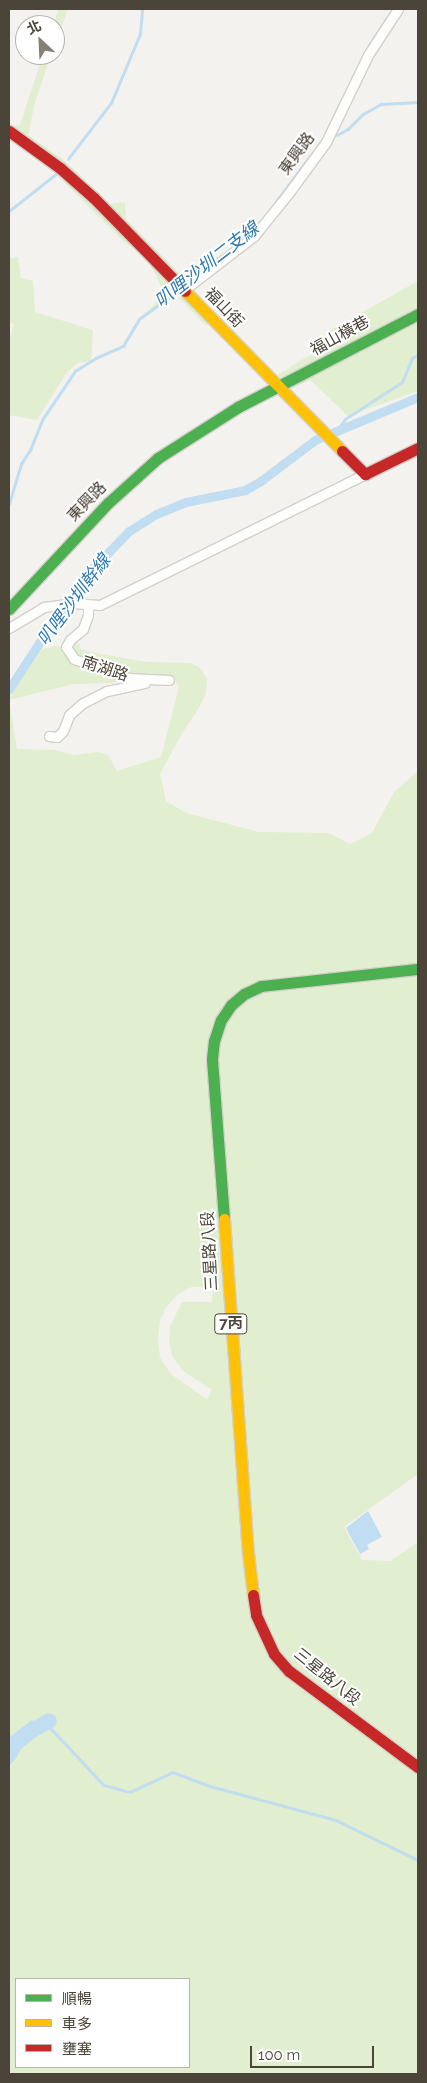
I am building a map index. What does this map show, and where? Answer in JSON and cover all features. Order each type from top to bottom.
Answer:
[{"type":"street","name":"東興路","points":[[184,290],[254,236],[288,194],[326,142],[368,55],[398,9]]},
{"type":"street","name":"福山街","points":[[9,131],[21,138],[78,184],[365,474]]},
{"type":"street","name":"福山橫巷","points":[[279,388],[418,314]]},
{"type":"street","name":"東興路","points":[[9,609],[108,503],[158,458],[238,407],[279,388]]},
{"type":"street","points":[[9,628],[33,612],[58,604],[100,605],[418,448]]},
{"type":"street","name":"南湖路","points":[[88,606],[88,615],[83,629],[70,640],[66,647],[68,653],[74,659],[129,678],[155,680],[165,678],[169,680]]},
{"type":"street","points":[[49,736],[57,736],[63,731],[70,715],[83,703],[107,691],[155,680]]},
{"type":"street","name":"三星路八段","points":[[418,969],[261,986],[244,994],[221,1020],[214,1041],[212,1059],[248,1552],[256,1615],[274,1654],[290,1671],[418,1767]]},
{"type":"green space","points":[[58,9],[68,9],[65,17],[65,15],[56,15]]},
{"type":"green space","points":[[40,65],[48,65],[35,102],[28,135],[65,161],[110,204],[125,202],[126,219],[187,281],[193,288],[191,290],[216,316],[206,326],[177,296],[145,314],[154,305],[160,293],[161,287],[153,269],[139,252],[125,243],[54,172],[31,152],[9,138],[9,123],[14,126],[20,125]]},
{"type":"green space","points":[[18,257],[21,278],[33,281],[35,312],[93,330],[91,361],[78,363],[68,371],[37,420],[9,415],[9,340],[14,324],[9,322],[9,258]]},
{"type":"green space","points":[[418,281],[418,391],[348,416],[310,380],[291,389],[278,375],[301,360],[332,345],[329,331]]},
{"type":"green space","points":[[78,643],[81,649],[91,652],[147,662],[190,663],[199,667],[207,678],[206,694],[160,774],[166,801],[186,813],[259,832],[329,833],[350,844],[372,833],[394,792],[418,771],[418,1474],[344,1527],[362,1560],[390,1561],[418,1542],[418,2074],[9,2074],[9,700],[9,698],[42,649],[59,646],[66,647]],"holes":[[[157,674],[173,677],[179,687],[161,757],[117,771],[108,755],[98,752],[73,755],[55,750],[17,749],[9,700],[74,684],[110,683]],[[191,1287],[213,1287],[212,1302],[182,1302],[170,1327],[169,1340],[172,1356],[183,1371],[212,1390],[207,1399],[172,1375],[160,1357],[158,1339],[160,1320],[167,1306],[178,1294]]]},
{"type":"water","points":[[368,1511],[382,1537],[367,1545],[369,1549],[360,1554],[346,1528]]},
{"type":"water","points":[[32,1720],[45,1730],[22,1748],[9,1767],[9,1738]]},
{"type":"waterway","points":[[68,159],[111,103],[140,34],[142,9]]},
{"type":"waterway","name":"叭哩沙圳二支線","points":[[368,47],[387,18]]},
{"type":"waterway","points":[[337,135],[348,129],[363,114],[381,104],[418,102]]},
{"type":"waterway","name":"叭哩沙圳二支線","points":[[275,203],[311,155]]},
{"type":"waterway","points":[[9,211],[56,174]]},
{"type":"waterway","name":"叭哩沙圳二支線","points":[[9,504],[21,464],[30,450],[42,420],[75,371],[96,358],[123,346],[139,319],[179,290]]},
{"type":"waterway","points":[[337,431],[345,419],[402,382],[412,358],[418,355]]},
{"type":"waterway","name":"叭哩沙圳幹線","points":[[9,689],[50,626],[94,567],[129,531],[156,514],[186,502],[245,490],[262,480],[315,440],[418,397]]},
{"type":"waterway","points":[[9,1754],[13,1744],[26,1733],[49,1720]]},
{"type":"waterway","points":[[45,1722],[104,1785],[130,1792],[173,1772],[210,1786],[336,1820],[418,1860]]},
{"type":"traffic: fast","points":[[9,609],[108,503],[158,458],[238,407],[418,314]]},
{"type":"traffic: fast","points":[[224,1219],[212,1059],[214,1041],[221,1020],[231,1005],[244,994],[261,986],[418,969]]},
{"type":"traffic: slow","points":[[185,291],[342,451]]},
{"type":"traffic: slow","points":[[224,1219],[248,1552],[253,1595]]},
{"type":"traffic: jam","points":[[9,131],[60,168],[94,198],[185,291]]},
{"type":"traffic: jam","points":[[342,451],[365,474],[418,448]]},
{"type":"traffic: jam","points":[[253,1595],[256,1615],[274,1654],[289,1671],[418,1767]]}]
